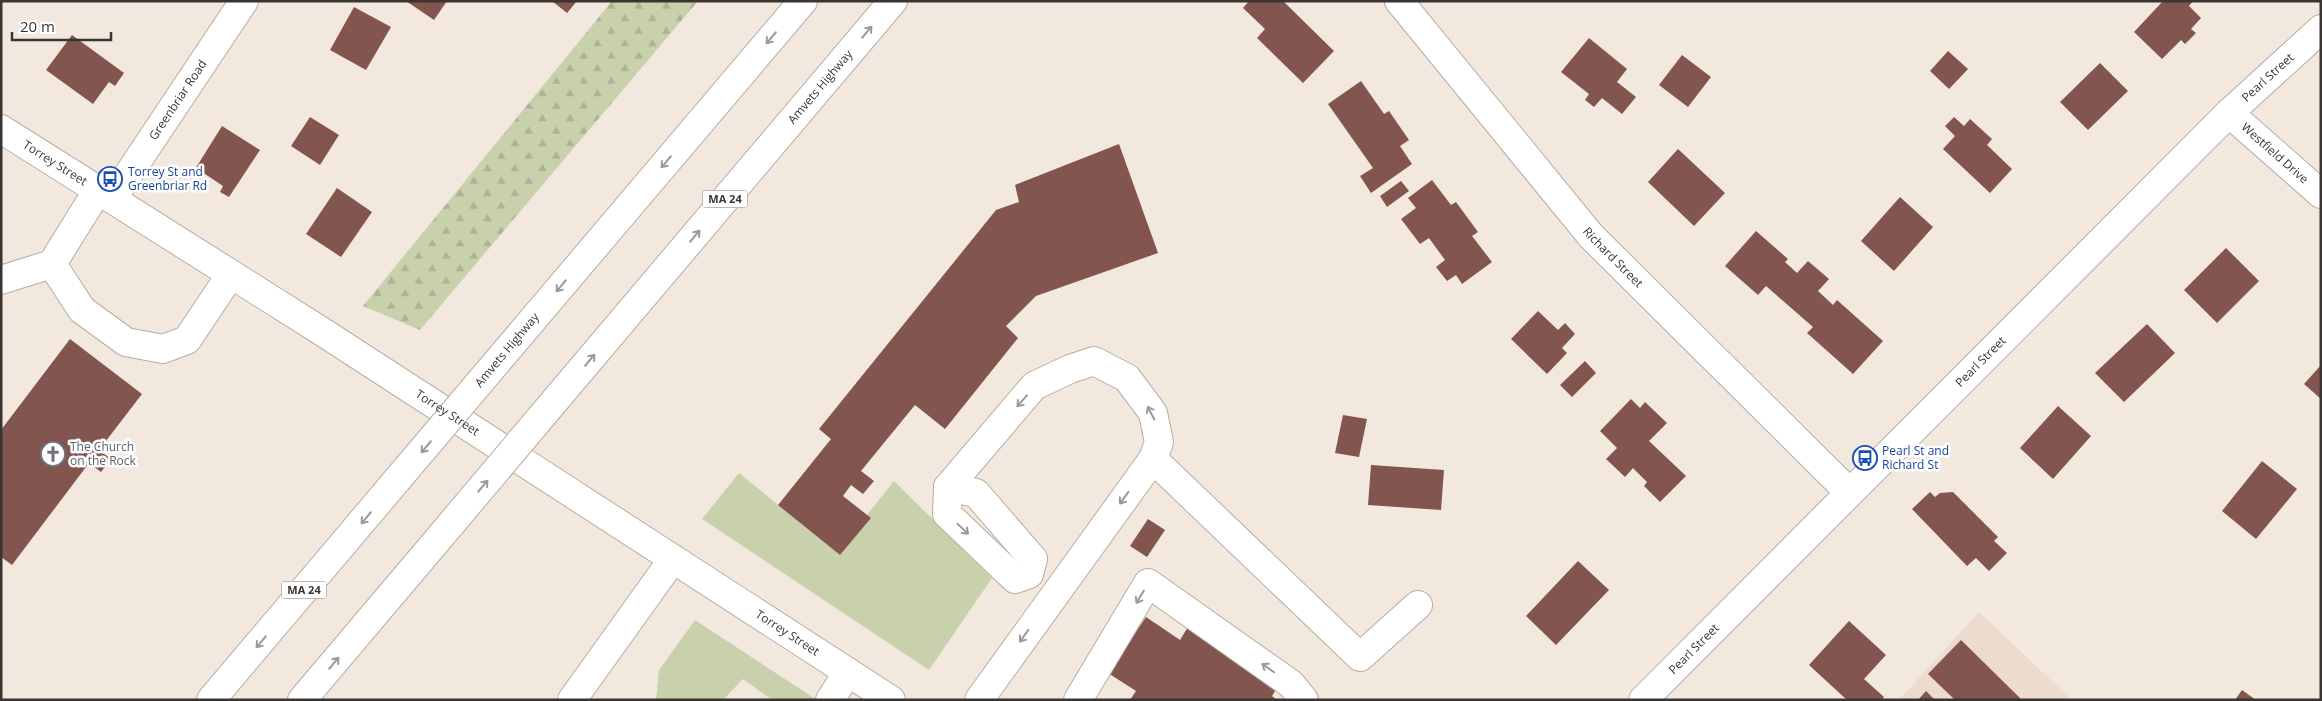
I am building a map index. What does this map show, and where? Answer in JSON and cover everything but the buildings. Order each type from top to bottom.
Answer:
[{"type":"main road","name":"Greenbriar Road","points":[[52,264],[105,194],[244,1]]},
{"type":"main road","name":"Amvets Highway","points":[[212,700],[803,1]]},
{"type":"main road","name":"Amvets Highway","points":[[302,700],[893,1]]},
{"type":"main road","name":"Richard Street","points":[[1399,1],[1591,236],[1849,492]]},
{"type":"main road","name":"Pearl Street","points":[[1651,697],[1849,492],[2229,113],[2321,29]]},
{"type":"main road","name":"Westfield Drive","points":[[2229,113],[2321,194]]},
{"type":"main road","name":"Torrey Street","points":[[1,129],[231,274],[891,700]]},
{"type":"main road","points":[[1,280],[52,264],[82,310],[126,342],[163,349],[186,340],[231,274]]},
{"type":"main road","points":[[979,700],[1153,459],[1159,442],[1153,413],[1126,378],[1094,361],[1070,369],[1034,386],[948,487],[976,493],[1033,559],[1029,574],[1053,596]]},
{"type":"main road","points":[[1153,459],[1360,657],[1418,605]]},
{"type":"main road","points":[[572,700],[673,559]]},
{"type":"main road","points":[[1078,700],[1148,583],[1291,684],[1304,700]]},
{"type":"main road","points":[[830,700],[848,672]]},
{"type":"shaded area","points":[[1979,612],[2072,700],[1899,700]]},
{"type":"green space","points":[[612,1],[698,1],[420,330],[363,306]]},
{"type":"green space","points":[[739,473],[840,555],[870,518],[867,515],[894,481],[992,578],[929,670],[702,519]]},
{"type":"green space","points":[[695,620],[817,700],[772,700],[743,679],[723,700],[656,700],[659,670]]},
{"type":"place","name":"Torrey St and Greenbriar Rd","points":[[110,179]]},
{"type":"place","name":"The Church on the Rock","points":[[53,454]]},
{"type":"place","name":"Pearl St and Richard St","points":[[1865,458]]}]
